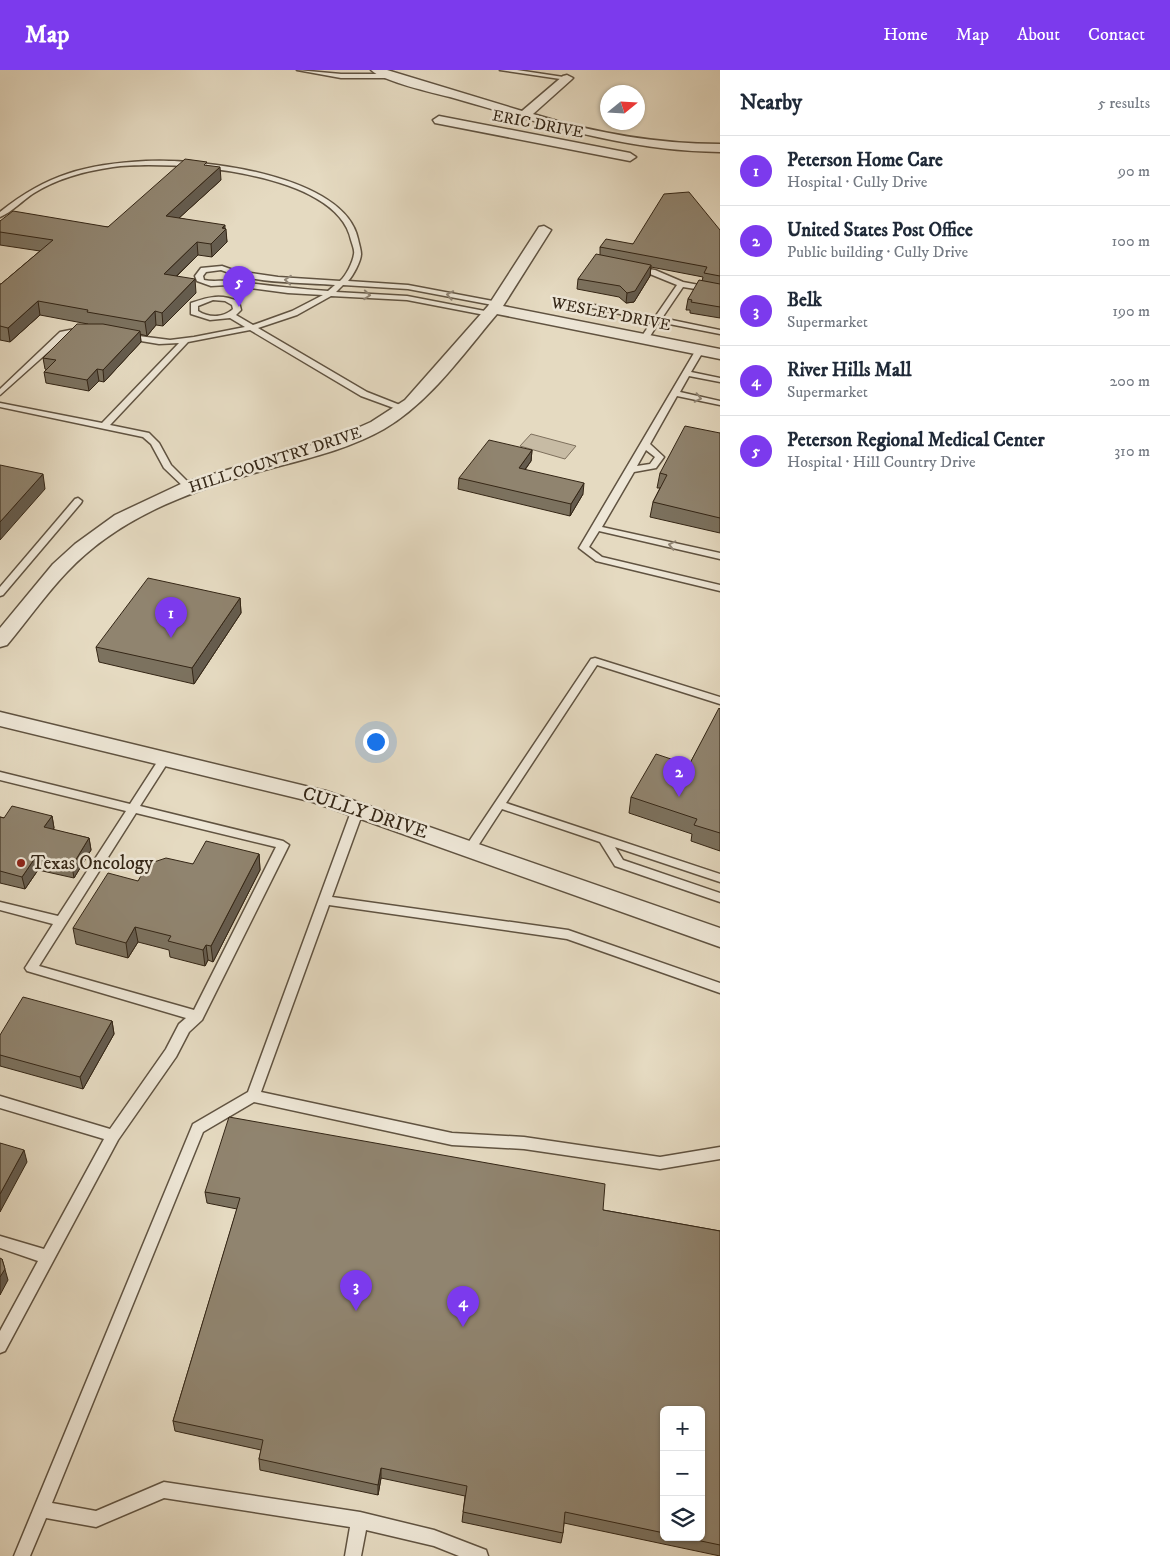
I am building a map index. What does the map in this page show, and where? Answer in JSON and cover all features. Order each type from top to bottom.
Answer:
[{"type":"street","points":[[377,70],[584,133],[635,144],[674,148],[720,148]]},
{"type":"street","points":[[524,116],[568,78]]},
{"type":"street","name":"ERIC DRIVE","points":[[439,120],[598,153],[640,158]]},
{"type":"street","points":[[684,160],[720,160]]},
{"type":"street","name":"HILL COUNTRY DRIVE","points":[[0,641],[60,568],[82,548],[121,519],[147,505],[189,487],[340,442],[377,426],[402,410],[423,392],[494,309],[544,230]]},
{"type":"street","name":"WESLEY DRIVE","points":[[494,309],[720,354]]},
{"type":"street","name":"CULLY DRIVE","points":[[0,719],[318,796],[358,808],[720,938]]},
{"type":"lane","points":[[300,70],[378,78],[394,76]]},
{"type":"lane","points":[[504,70],[568,78]]},
{"type":"lane","points":[[0,215],[47,182],[66,175],[103,166],[172,162],[248,173],[277,180],[312,194],[330,204],[344,216],[352,228],[358,246],[356,260],[342,283],[300,311],[253,328],[186,340],[161,342],[117,334]]},
{"type":"lane","points":[[623,266],[652,272],[681,284],[720,291]]},
{"type":"lane","points":[[222,268],[236,273],[265,278],[408,287],[494,309],[406,298],[331,292],[272,290],[228,283],[216,284],[202,281],[199,276],[204,270],[222,268]]},
{"type":"lane","points":[[212,298],[216,284]]},
{"type":"lane","points":[[644,339],[681,284]]},
{"type":"lane","points":[[212,298],[227,299],[236,304],[237,310],[231,315],[208,318],[194,312],[194,305],[212,298]]},
{"type":"lane","points":[[569,302],[720,332]]},
{"type":"lane","points":[[231,315],[364,394],[402,410]]},
{"type":"lane","points":[[0,393],[63,334],[74,330],[90,329]]},
{"type":"lane","points":[[105,425],[186,340]]},
{"type":"lane","points":[[700,350],[689,374],[584,548],[599,559],[720,588]]},
{"type":"lane","points":[[689,374],[720,380]]},
{"type":"lane","points":[[677,394],[720,402]]},
{"type":"lane","points":[[0,405],[139,433],[151,439],[167,466],[189,487]]},
{"type":"lane","points":[[631,470],[654,466],[660,457],[646,445]]},
{"type":"lane","points":[[0,593],[78,501]]},
{"type":"lane","points":[[597,528],[720,556]]},
{"type":"lane","points":[[470,848],[595,661],[720,701]]},
{"type":"lane","points":[[165,759],[31,968],[197,1016]]},
{"type":"lane","points":[[0,776],[283,845],[197,1016],[184,1028],[171,1053],[112,1136],[0,1346]]},
{"type":"lane","points":[[501,804],[720,878]]},
{"type":"lane","points":[[22,1556],[198,1128],[253,1096],[358,808]]},
{"type":"lane","points":[[603,838],[619,863],[720,898]]},
{"type":"lane","points":[[325,900],[568,935],[720,988]]},
{"type":"lane","points":[[0,906],[61,921]]},
{"type":"lane","points":[[253,1096],[452,1139],[524,1144],[660,1163],[720,1152]]},
{"type":"lane","points":[[0,1102],[112,1136]]},
{"type":"lane","points":[[0,1242],[48,1257]]},
{"type":"lane","points":[[41,1509],[96,1519],[164,1490],[360,1520],[434,1538],[480,1556]]},
{"type":"lane","points":[[353,1556],[360,1520]]},
{"type":"shaded area","points":[[531,434],[576,446],[565,459],[520,446]]},
{"type":"building","points":[[185,159],[207,162],[204,165],[220,167],[166,216],[225,225],[222,228],[226,229],[211,244],[197,242],[164,274],[195,279],[162,313],[155,311],[145,322],[38,301],[8,328],[0,326],[0,284],[53,240],[0,232],[0,221],[13,211],[108,227]]},
{"type":"building","points":[[689,192],[720,230],[720,276],[704,273],[707,267],[600,247],[606,239],[633,244],[664,194]]},
{"type":"building","points":[[596,254],[651,265],[635,291],[627,293],[620,286],[578,279]]},
{"type":"building","points":[[699,280],[720,284],[720,307],[691,302],[692,300],[688,299]]},
{"type":"building","points":[[77,324],[103,324],[140,331],[103,370],[97,369],[87,380],[44,372],[56,360],[43,358]]},
{"type":"building","points":[[685,426],[720,433],[720,518],[653,502],[667,475],[660,473]]},
{"type":"building","points":[[489,440],[532,450],[519,468],[584,483],[571,504],[459,478]]},
{"type":"building","points":[[0,465],[43,474],[0,522]]},
{"type":"building","points":[[148,578],[240,598],[192,668],[96,647]]},
{"type":"building","points":[[719,708],[720,833],[694,825],[697,819],[631,797],[656,754],[689,765]]},
{"type":"building","points":[[12,806],[52,816],[44,827],[89,838],[72,866],[35,858],[22,877],[0,871],[0,817],[4,818]]},
{"type":"building","points":[[206,841],[259,854],[211,946],[206,945],[203,950],[168,941],[171,936],[135,927],[126,943],[73,928],[108,873],[138,881],[148,864],[166,858],[193,864]]},
{"type":"building","points":[[23,997],[112,1021],[80,1077],[0,1055],[0,1035]]},
{"type":"building","points":[[229,1117],[605,1184],[603,1210],[720,1231],[720,1545],[701,1541],[705,1541],[705,1406],[660,1406],[660,1532],[565,1512],[563,1533],[463,1512],[467,1486],[381,1468],[378,1485],[259,1459],[263,1440],[173,1421],[240,1198],[205,1192]]},
{"type":"building","points":[[0,1143],[24,1150],[0,1194]]},
{"type":"building","points":[[0,1258],[5,1269],[0,1277]]},
{"type":"place","name":"Peterson Regional Medical Center","points":[[239,307]]},
{"type":"place","name":"Peterson Home Care","points":[[171,638]]},
{"type":"place","name":"United States Post Office","points":[[679,797]]},
{"type":"place","name":"Texas Oncology","points":[[21,863]]},
{"type":"place","name":"Belk","points":[[356,1311]]},
{"type":"place","name":"River Hills Mall","points":[[463,1327]]}]
